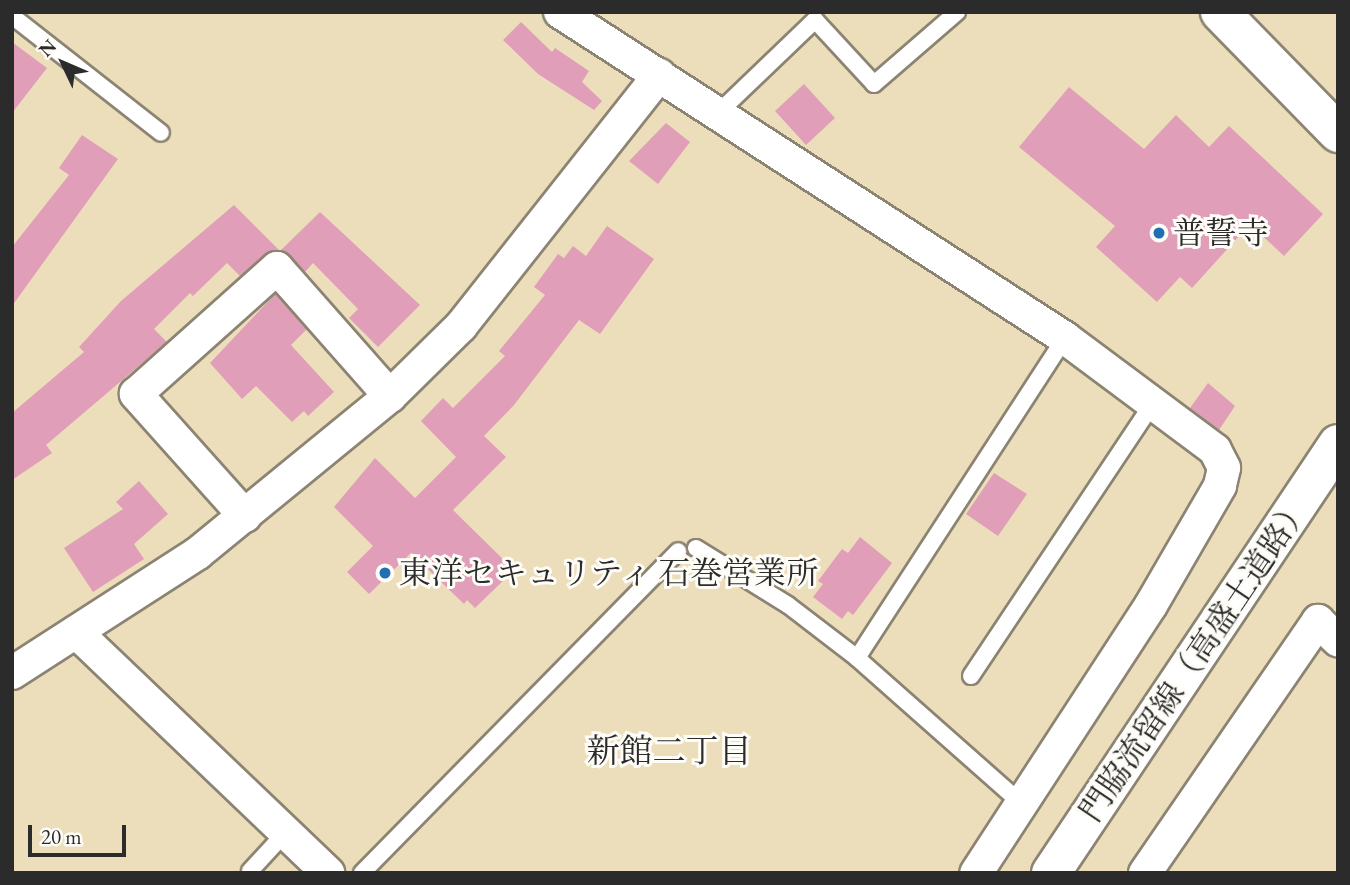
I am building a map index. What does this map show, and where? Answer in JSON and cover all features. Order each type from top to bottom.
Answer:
[{"type":"main road","points":[[1220,12],[1338,133]]},
{"type":"main road","name":"門脇流留線（高盛土道路）","points":[[1051,873],[1338,444]]},
{"type":"street","points":[[560,12],[1065,338],[1215,450],[1224,468],[1220,486],[1151,605],[976,873]]},
{"type":"street","points":[[12,673],[198,553],[390,396],[461,326],[659,75]]},
{"type":"street","points":[[245,516],[136,394],[277,268],[390,396]]},
{"type":"street","points":[[1152,870],[1318,621],[1338,639]]},
{"type":"street","points":[[76,632],[327,873]]},
{"type":"lane","points":[[716,114],[815,20],[874,84],[957,12]]},
{"type":"lane","points":[[12,16],[162,134]]},
{"type":"lane","points":[[857,658],[1065,338]]},
{"type":"lane","points":[[971,676],[1154,402]]},
{"type":"lane","points":[[696,548],[788,605],[857,658],[1022,804]]},
{"type":"lane","points":[[362,873],[678,551]]},
{"type":"lane","points":[[250,872],[286,832]]},
{"type":"building","points":[[521,22],[552,52],[555,48],[589,71],[582,82],[602,101],[594,110],[538,74],[503,40]]},
{"type":"building","points":[[12,42],[47,68],[12,113]]},
{"type":"building","points":[[804,84],[835,118],[806,145],[775,111]]},
{"type":"building","points":[[1069,87],[1144,149],[1176,115],[1209,147],[1229,126],[1323,214],[1284,256],[1250,224],[1192,288],[1180,277],[1157,302],[1096,247],[1115,226],[1019,147]]},
{"type":"building","points":[[666,123],[690,142],[658,184],[629,161]]},
{"type":"building","points":[[82,135],[118,159],[12,306],[12,247],[69,175],[59,168]]},
{"type":"building","points":[[234,205],[279,250],[265,254],[240,276],[227,263],[193,296],[190,293],[154,329],[167,342],[46,445],[52,453],[12,480],[12,413],[84,352],[79,347],[121,301]]},
{"type":"building","points":[[320,212],[420,305],[378,347],[349,318],[358,309],[313,263],[305,272],[281,250]]},
{"type":"building","points":[[607,226],[654,259],[600,334],[579,320],[514,405],[484,436],[506,457],[453,510],[514,570],[475,608],[467,600],[464,604],[411,553],[369,594],[347,572],[373,546],[334,507],[375,458],[415,498],[456,457],[421,421],[443,398],[453,408],[505,356],[499,351],[545,295],[534,287],[558,254],[564,258],[573,246],[586,256]]},
{"type":"building","points":[[275,294],[307,329],[291,345],[334,392],[308,416],[304,411],[292,422],[256,386],[242,399],[210,363]]},
{"type":"building","points":[[1208,383],[1235,406],[1219,430],[1190,408]]},
{"type":"building","points":[[994,473],[1027,494],[998,536],[966,514]]},
{"type":"building","points":[[139,481],[168,514],[134,544],[144,559],[93,592],[64,548],[123,509],[116,502]]},
{"type":"building","points":[[860,537],[892,563],[853,615],[848,611],[842,619],[813,597],[823,584],[818,581],[842,549],[848,553]]},
{"type":"place","name":"普誓寺","points":[[1159,233]]},
{"type":"place","name":"東洋セキュリティ 石巻営業所","points":[[385,573]]},
{"type":"district","name":"新館二丁目","points":[[669,751]]}]
